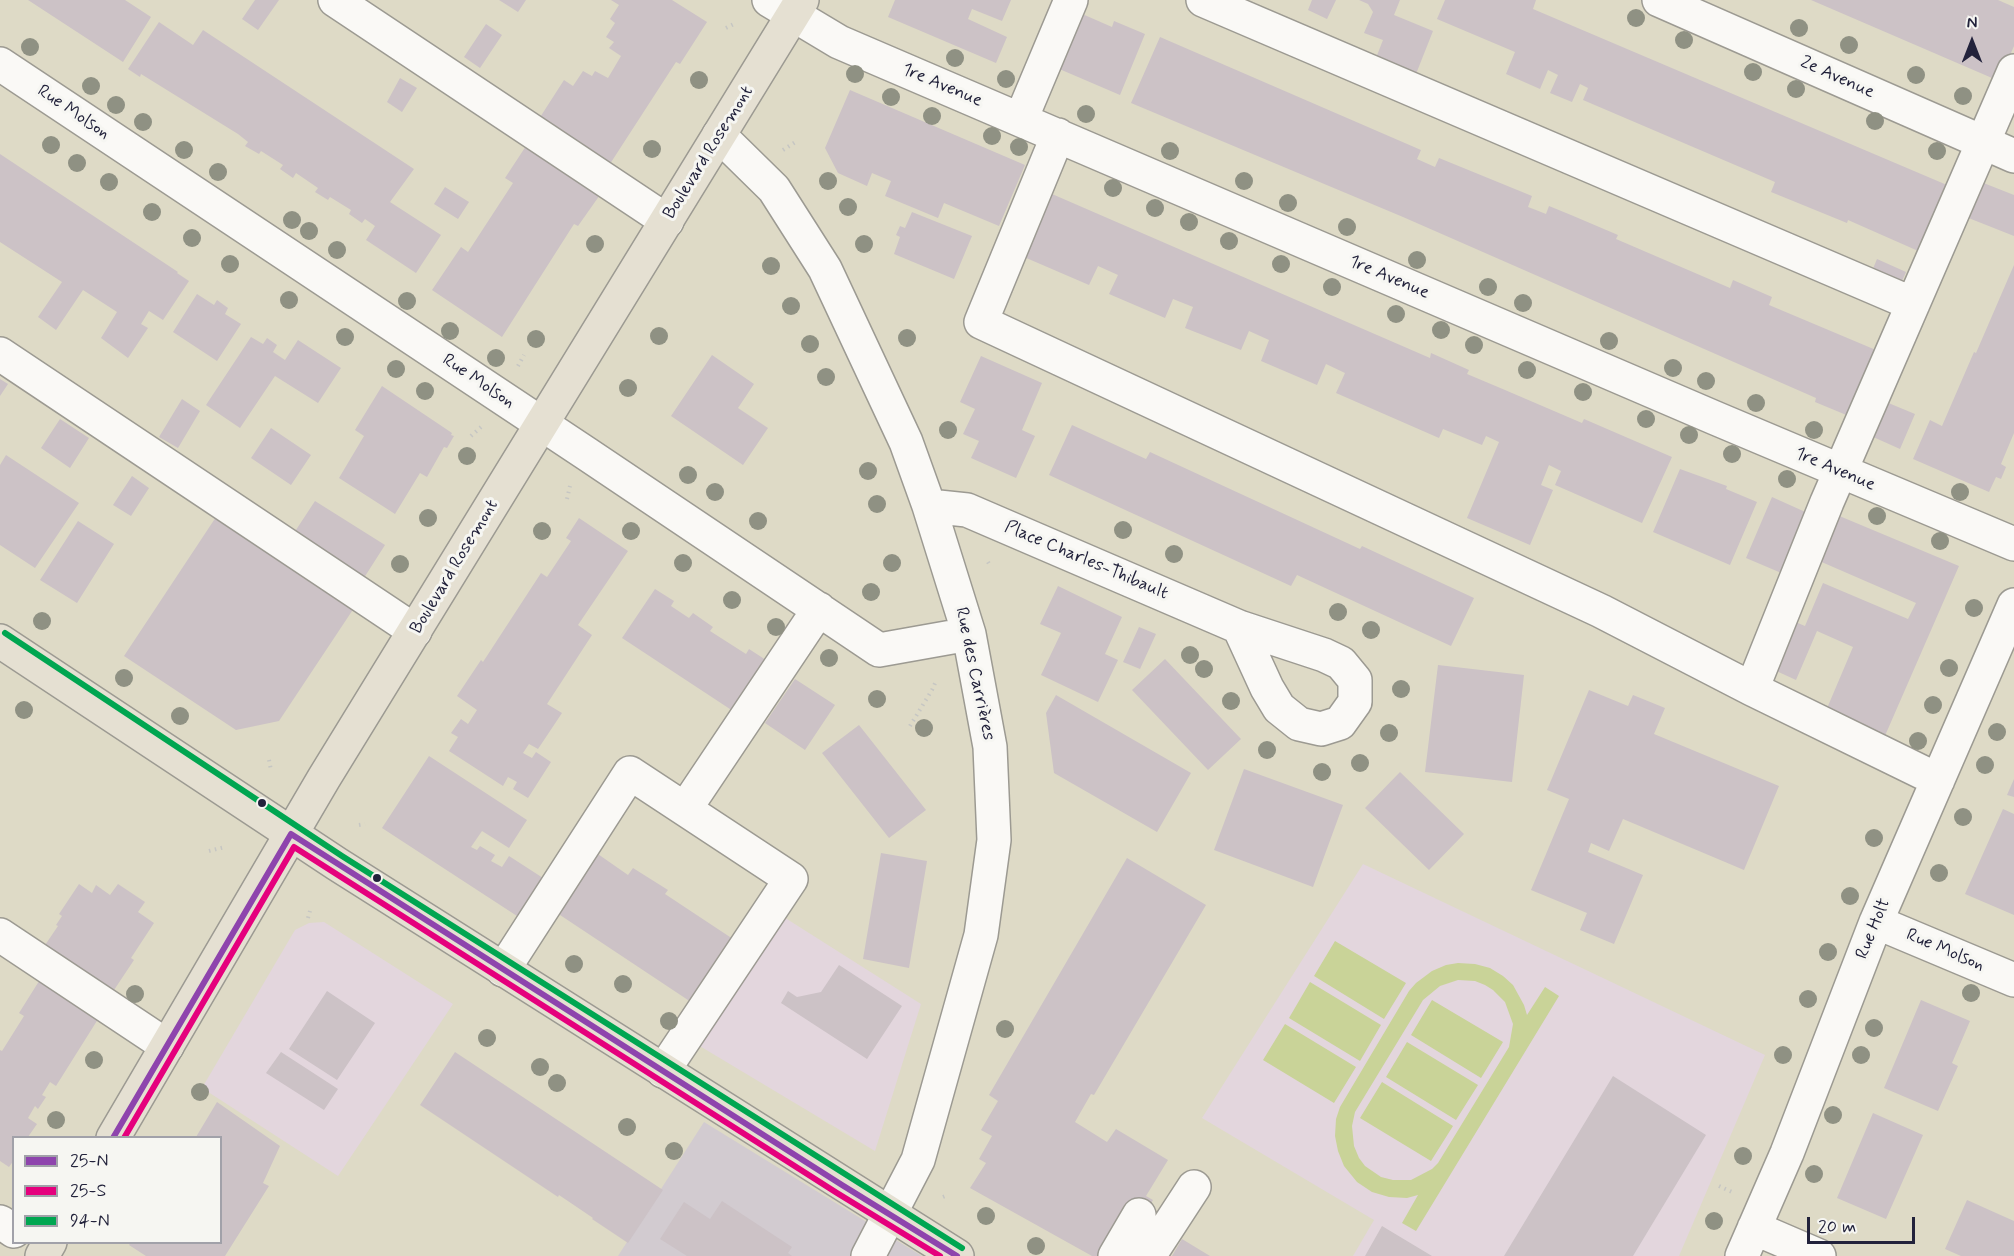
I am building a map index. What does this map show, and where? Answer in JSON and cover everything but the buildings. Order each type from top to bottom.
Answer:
[{"type":"main road","name":"Boulevard Rosemont","points":[[113,1136],[291,834],[719,135],[788,5]]},
{"type":"main road","points":[[0,641],[291,834],[957,1256]]},
{"type":"street","points":[[335,0],[667,221]]},
{"type":"street","points":[[1021,119],[1071,0]]},
{"type":"street","points":[[1203,0],[1913,304]]},
{"type":"street","name":"2e Avenue","points":[[1659,0],[2014,156]]},
{"type":"street","name":"1re Avenue","points":[[788,5],[839,42],[1840,472],[2014,544]]},
{"type":"street","name":"Rue Molson","points":[[0,64],[879,650],[969,634]]},
{"type":"street","points":[[1752,689],[1840,472],[2014,71]]},
{"type":"street","name":"Rue des Carrières","points":[[719,135],[774,189],[825,269],[906,442],[929,506],[969,634],[990,747],[994,840],[981,935],[918,1160],[868,1256]]},
{"type":"street","points":[[1058,135],[981,321],[1601,611],[1752,689],[1938,780]]},
{"type":"street","points":[[0,354],[415,632]]},
{"type":"street","name":"Place Charles-Thibault","points":[[929,506],[967,510],[1239,627]]},
{"type":"street","name":"Rue Holt","points":[[1748,1242],[1787,1153],[1876,922],[2014,605]]},
{"type":"street","points":[[686,809],[819,609]]},
{"type":"street","points":[[503,970],[630,773],[791,879],[663,1071]]},
{"type":"street","name":"Rue Molson","points":[[1876,922],[2014,980]]},
{"type":"street","points":[[0,935],[167,1046]]},
{"type":"street","points":[[1149,1256],[1194,1187]]},
{"type":"street","points":[[1115,1256],[1139,1215]]},
{"type":"street","points":[[1748,1242],[1819,1256]]},
{"type":"path","points":[[726,28],[734,24]]},
{"type":"path","points":[[779,152],[797,141]]},
{"type":"path","points":[[567,499],[571,479]]},
{"type":"path","points":[[988,562],[991,567]]},
{"type":"path","points":[[910,726],[936,681]]},
{"type":"path","points":[[269,760],[271,770]]},
{"type":"path","points":[[209,851],[225,848]]},
{"type":"path","points":[[308,918],[310,911]]},
{"type":"path","points":[[1719,1186],[1732,1192]]},
{"type":"shaded area","points":[[1363,864],[1765,1055],[1679,1256],[1353,1256],[1374,1220],[1202,1118]]},
{"type":"shaded area","points":[[779,914],[921,1004],[875,1151],[698,1045]]},
{"type":"shaded area","points":[[324,922],[453,1004],[338,1176],[202,1088],[295,930],[309,923]]},
{"type":"shaded area","points":[[704,1122],[922,1256],[618,1256]]},
{"type":"green space","points":[[1335,941],[1406,983],[1384,1019],[1314,976]]},
{"type":"green space","points":[[1475,964],[1490,968],[1503,976],[1513,985],[1527,1015],[1545,987],[1559,996],[1416,1231],[1402,1223],[1418,1195],[1407,1198],[1389,1197],[1372,1192],[1357,1182],[1344,1166],[1338,1151],[1335,1136],[1336,1119],[1340,1107],[1409,991],[1432,971],[1446,965]],"holes":[[[1458,980],[1475,981],[1493,990],[1505,1002],[1513,1024],[1509,1047],[1438,1163],[1432,1169],[1411,1180],[1381,1177],[1365,1166],[1354,1146],[1352,1126],[1355,1112],[1423,1000],[1440,986]]]},
{"type":"green space","points":[[1310,982],[1381,1025],[1360,1061],[1289,1018]]},
{"type":"green space","points":[[1432,1000],[1503,1042],[1481,1078],[1411,1035]]},
{"type":"green space","points":[[1285,1024],[1356,1067],[1334,1103],[1263,1060]]},
{"type":"green space","points":[[1407,1042],[1478,1085],[1456,1120],[1386,1077]]},
{"type":"green space","points":[[1382,1082],[1453,1126],[1431,1161],[1360,1118]]},
{"type":"transit line","name":"94-N","points":[[5,633],[342,856],[962,1248]]},
{"type":"transit line","name":"25-N","points":[[114,1136],[291,834],[957,1256]]},
{"type":"transit line","name":"25-S","points":[[125,1136],[294,847],[837,1193],[940,1256]]}]
